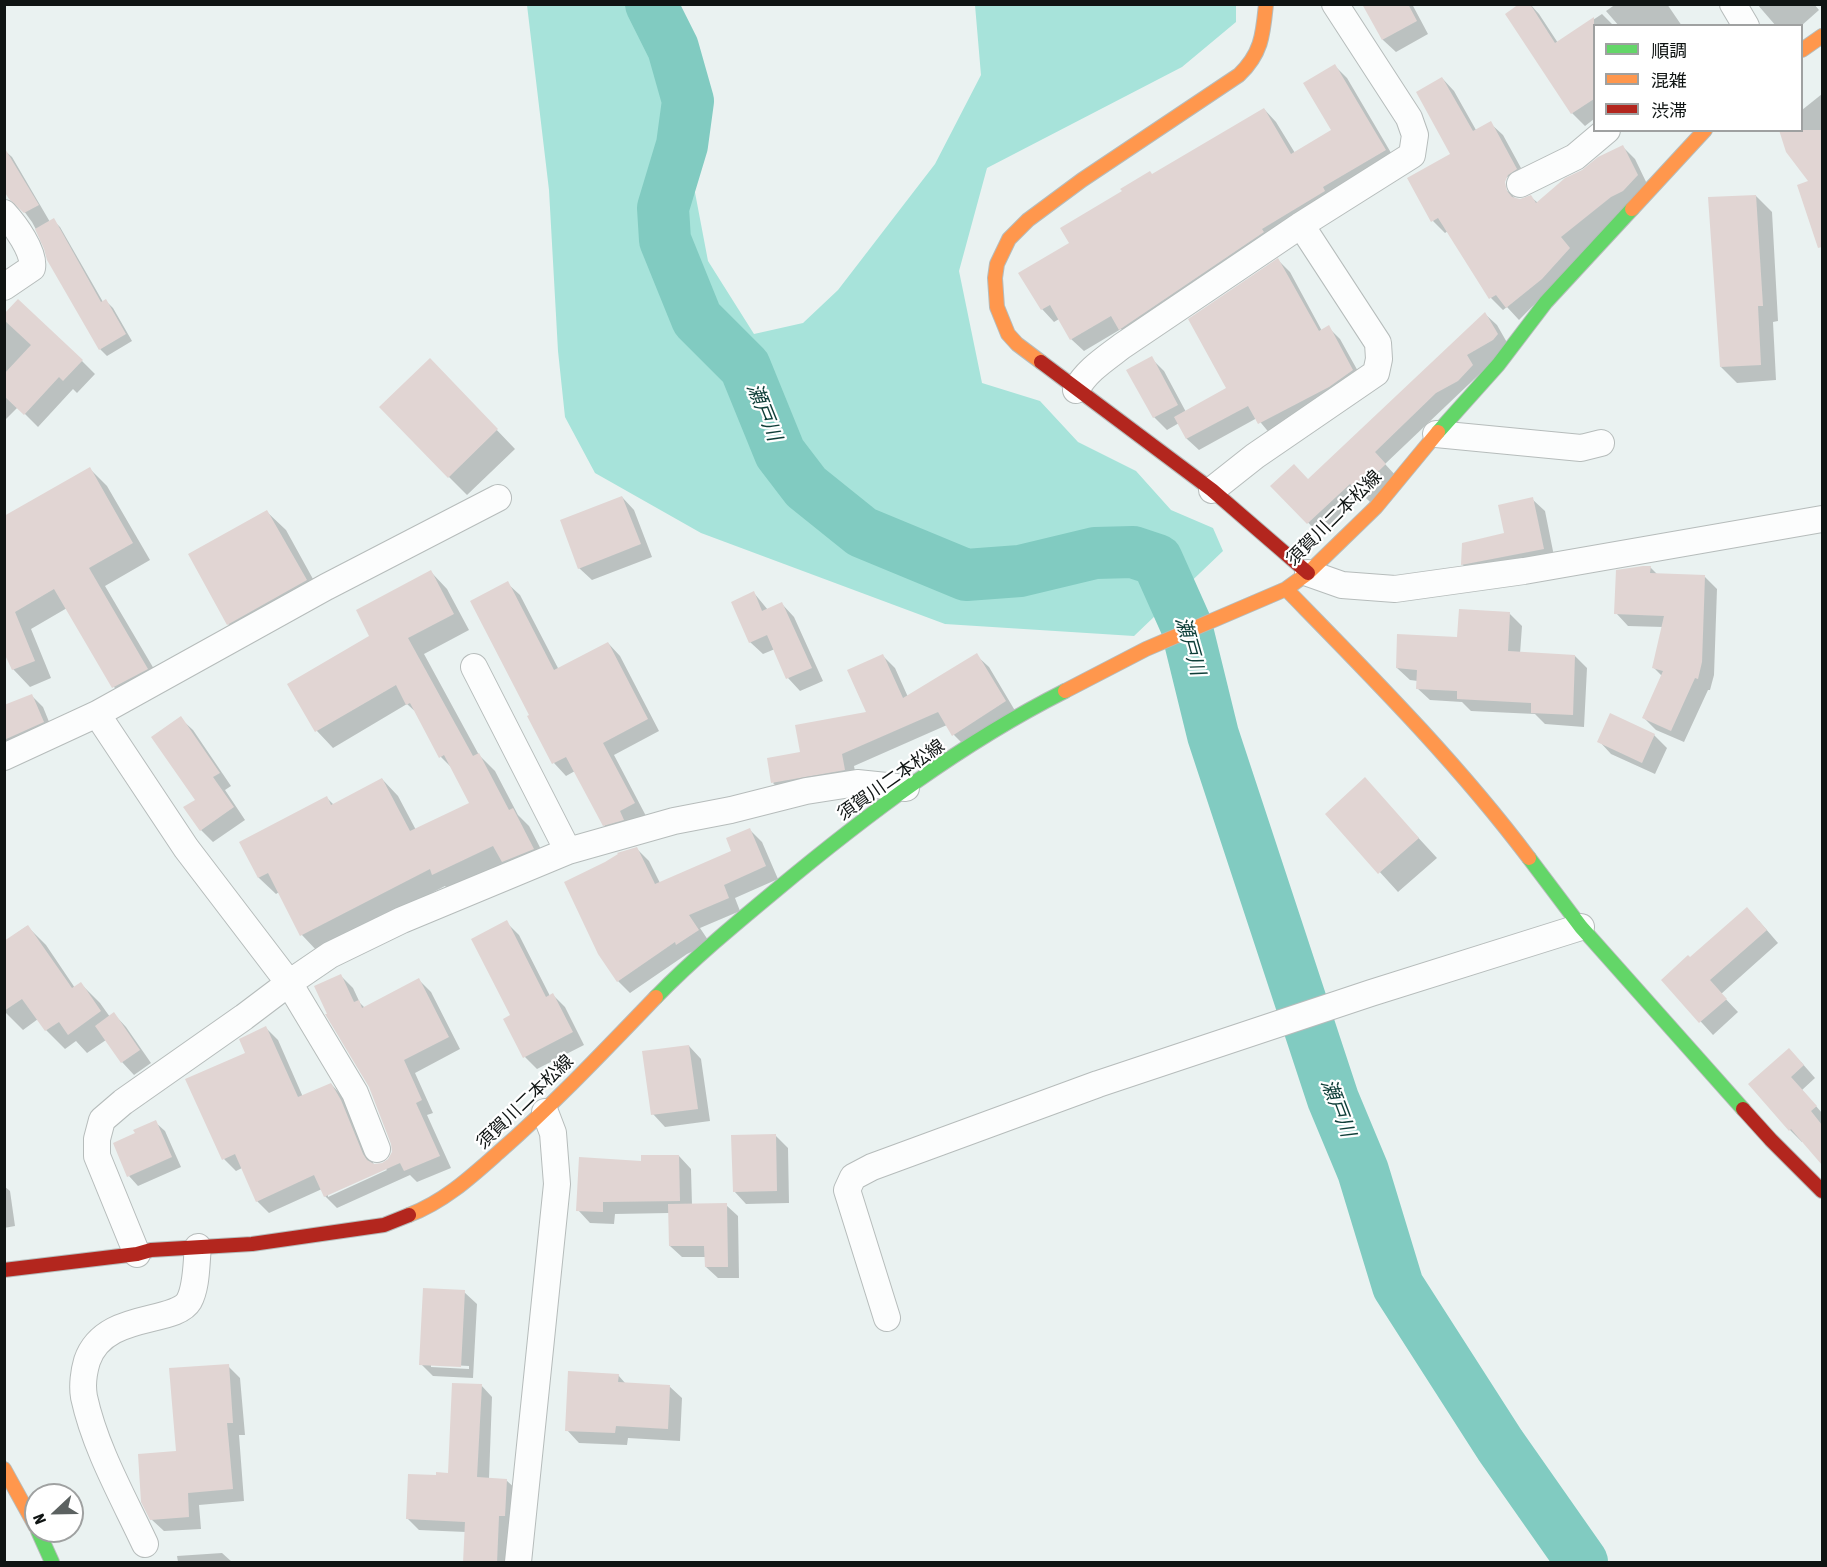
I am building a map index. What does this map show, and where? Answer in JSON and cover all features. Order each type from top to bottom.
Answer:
[{"type":"main road","points":[[1266,4],[1261,48],[1246,67],[1218,90],[1079,181],[1023,225],[1010,237],[1004,248],[998,266],[995,293],[1005,327],[1017,344],[1212,490],[1308,573]]},
{"type":"main road","points":[[1803,50],[1822,36]]},
{"type":"main road","name":"須賀川二本松線","points":[[4,1270],[137,1254],[151,1250],[252,1244],[384,1225],[420,1211],[444,1197],[472,1176],[545,1112],[686,966],[840,837],[906,788],[1029,709],[1146,649],[1286,589],[1308,573],[1376,507],[1436,434],[1498,365],[1546,302],[1700,132]]},
{"type":"main road","points":[[1286,589],[1380,685],[1495,813],[1581,927],[1771,1140],[1822,1191]]},
{"type":"main road","points":[[4,1469],[24,1505]]},
{"type":"main road","points":[[43,1543],[52,1563]]},
{"type":"street","points":[[1076,390],[1081,381],[1096,366],[1122,346],[1301,225],[1412,155],[1414,135],[1409,118],[1335,4]]},
{"type":"street","points":[[1733,4],[1745,24]]},
{"type":"street","points":[[1520,184],[1575,157],[1605,132]]},
{"type":"street","points":[[4,213],[31,253],[33,263],[32,268],[4,287]]},
{"type":"street","points":[[1212,490],[1255,456],[1376,374],[1379,359],[1378,343],[1301,225]]},
{"type":"street","points":[[1436,434],[1581,448],[1600,443]]},
{"type":"street","points":[[4,757],[97,714],[326,587],[498,498]]},
{"type":"street","points":[[1308,573],[1342,585],[1395,589],[1524,571],[1822,519]]},
{"type":"street","points":[[474,667],[568,851]]},
{"type":"street","points":[[97,714],[186,848],[289,982],[355,1093],[376,1149]]},
{"type":"street","points":[[137,1254],[97,1156],[97,1139],[102,1120],[123,1102],[330,955],[402,920],[568,851],[674,821],[731,810],[806,791],[857,783],[906,788]]},
{"type":"street","points":[[887,1318],[848,1190],[853,1177],[872,1167],[1098,1084],[1334,1005],[1581,927]]},
{"type":"street","points":[[518,1563],[557,1184],[553,1133],[545,1112]]},
{"type":"street","points":[[145,1544],[94,1435],[84,1394],[85,1368],[92,1348],[103,1337],[127,1324],[172,1311],[188,1302],[195,1279],[198,1247]]},
{"type":"green space","points":[[527,5],[635,5],[678,103],[708,261],[754,334],[803,323],[838,290],[935,164],[981,75],[975,5],[1236,5],[1236,22],[1182,67],[987,168],[959,271],[982,383],[1040,401],[1078,442],[1136,471],[1171,510],[1213,528],[1223,551],[1134,636],[945,624],[701,533],[595,473],[565,417],[558,351],[549,190]]},
{"type":"building","points":[[1362,4],[1408,4],[1417,21],[1382,40]]},
{"type":"building","points":[[1519,4],[1530,4],[1555,43],[1594,17],[1593,100],[1571,114],[1505,14]]},
{"type":"building","points":[[1335,64],[1386,150],[1323,187],[1325,191],[1262,229],[1264,232],[1119,330],[1111,316],[1070,340],[1050,305],[1041,310],[1018,273],[1069,243],[1060,228],[1122,191],[1120,189],[1150,171],[1152,174],[1264,108],[1291,154],[1331,130],[1303,83]]},
{"type":"building","points":[[1442,77],[1473,131],[1491,121],[1517,169],[1508,175],[1505,182],[1507,191],[1512,197],[1520,199],[1531,195],[1536,203],[1565,178],[1582,170],[1598,157],[1623,145],[1638,175],[1623,191],[1611,197],[1561,237],[1570,248],[1542,279],[1506,308],[1496,295],[1489,299],[1438,218],[1431,222],[1407,178],[1450,154],[1416,92]]},
{"type":"building","points":[[1822,130],[1822,247],[1818,248],[1797,185],[1808,181],[1786,152],[1780,132]]},
{"type":"building","points":[[4,147],[39,205],[24,213],[4,191]]},
{"type":"building","points":[[1756,195],[1763,306],[1758,306],[1761,365],[1720,367],[1708,197]]},
{"type":"building","points":[[54,218],[101,302],[106,299],[126,334],[99,350],[47,260],[35,229]]},
{"type":"building","points":[[1278,258],[1319,331],[1329,325],[1353,370],[1329,387],[1258,424],[1248,406],[1186,439],[1174,417],[1226,388],[1188,319]]},
{"type":"building","points":[[18,299],[83,360],[63,381],[59,377],[24,415],[4,396],[4,374],[31,345],[4,320],[4,314]]},
{"type":"building","points":[[1485,312],[1498,334],[1493,340],[1467,355],[1473,365],[1458,381],[1436,393],[1375,452],[1386,464],[1358,491],[1350,484],[1307,524],[1270,486],[1294,464],[1308,479]]},
{"type":"building","points":[[1152,356],[1178,405],[1153,418],[1126,370]]},
{"type":"building","points":[[430,358],[498,429],[448,478],[379,407]]},
{"type":"building","points":[[90,467],[133,543],[89,568],[148,669],[112,688],[54,589],[15,612],[35,661],[12,670],[4,653],[4,516]]},
{"type":"building","points":[[622,496],[641,544],[578,569],[560,520]]},
{"type":"building","points":[[1533,497],[1544,549],[1461,565],[1462,543],[1504,533],[1498,505]]},
{"type":"building","points":[[267,510],[307,580],[227,625],[188,554]]},
{"type":"building","points":[[1651,566],[1650,573],[1705,575],[1702,662],[1698,679],[1695,678],[1671,731],[1642,718],[1663,671],[1652,668],[1664,616],[1614,614],[1616,570]]},
{"type":"building","points":[[431,570],[454,614],[408,638],[473,756],[479,753],[509,810],[513,808],[534,849],[502,862],[493,846],[432,875],[430,869],[300,936],[268,873],[258,878],[239,842],[327,796],[331,805],[382,778],[410,831],[469,803],[444,755],[439,758],[410,703],[406,705],[396,685],[315,732],[287,684],[369,636],[356,610]]},
{"type":"building","points":[[508,581],[554,670],[608,642],[648,719],[603,743],[635,803],[620,811],[624,820],[603,826],[566,757],[552,764],[470,601]]},
{"type":"building","points":[[754,591],[762,611],[782,602],[812,668],[786,679],[767,635],[749,643],[731,602]]},
{"type":"building","points":[[1459,609],[1510,612],[1508,651],[1575,655],[1573,715],[1531,713],[1531,703],[1457,699],[1457,691],[1416,689],[1417,670],[1396,668],[1397,634],[1457,637]]},
{"type":"building","points":[[977,653],[1006,701],[952,736],[938,712],[842,754],[845,770],[771,783],[767,758],[800,752],[795,725],[866,712],[847,670],[883,654],[903,698]]},
{"type":"building","points":[[32,694],[44,722],[4,740],[4,705]]},
{"type":"building","points":[[1610,713],[1655,734],[1642,763],[1597,742]]},
{"type":"building","points":[[181,716],[220,773],[213,777],[234,807],[200,831],[183,807],[195,800],[151,737]]},
{"type":"building","points":[[1365,777],[1419,838],[1378,874],[1325,814]]},
{"type":"building","points":[[750,828],[766,866],[724,885],[729,898],[689,915],[699,930],[676,945],[675,942],[617,982],[598,954],[564,882],[605,862],[617,853],[637,847],[655,884],[731,851],[726,838]]},
{"type":"building","points":[[1747,907],[1767,930],[1710,980],[1727,999],[1699,1023],[1661,980]]},
{"type":"building","points":[[507,920],[546,997],[553,993],[573,1032],[523,1058],[503,1019],[510,1015],[471,939]]},
{"type":"building","points":[[28,925],[72,988],[81,982],[101,1011],[68,1035],[59,1022],[45,1031],[22,999],[4,1011],[4,941]]},
{"type":"building","points":[[341,974],[354,1002],[359,1000],[362,1008],[419,978],[449,1037],[404,1060],[422,1100],[416,1103],[440,1156],[404,1171],[400,1163],[324,1197],[314,1175],[256,1202],[235,1154],[222,1160],[185,1079],[245,1053],[239,1039],[266,1026],[298,1097],[331,1083],[341,1100],[367,1160],[374,1164],[382,1163],[392,1152],[369,1087],[325,1014],[327,1014],[314,986]]},
{"type":"building","points":[[114,1012],[140,1050],[121,1063],[95,1026]]},
{"type":"building","points":[[689,1045],[698,1109],[651,1115],[642,1051]]},
{"type":"building","points":[[1789,1048],[1804,1065],[1791,1077],[1817,1106],[1811,1111],[1822,1125],[1822,1165],[1748,1084]]},
{"type":"building","points":[[156,1120],[172,1157],[127,1177],[113,1143],[135,1133],[133,1130]]},
{"type":"building","points":[[776,1134],[777,1191],[733,1192],[731,1135]]},
{"type":"building","points":[[641,1155],[679,1155],[680,1201],[603,1202],[603,1212],[576,1211],[579,1157],[641,1161]]},
{"type":"building","points":[[727,1203],[728,1267],[705,1267],[704,1246],[669,1246],[668,1204]]},
{"type":"building","points":[[423,1288],[465,1290],[461,1367],[419,1365]]},
{"type":"building","points":[[229,1364],[233,1423],[227,1423],[233,1489],[188,1493],[189,1517],[150,1520],[141,1502],[138,1454],[176,1451],[169,1368]]},
{"type":"building","points":[[568,1371],[619,1374],[618,1382],[670,1385],[668,1429],[616,1426],[615,1433],[565,1431]]},
{"type":"building","points":[[452,1383],[482,1384],[477,1477],[507,1479],[505,1516],[499,1516],[497,1563],[463,1563],[465,1522],[406,1519],[408,1474],[448,1473]]},
{"type":"waterway","name":"瀬戸川","points":[[651,4],[673,48],[688,101],[682,145],[663,208],[665,240],[697,319],[745,367],[780,453],[806,487],[862,532],[966,575],[1020,571],[1095,553],[1133,552],[1157,560],[1186,625],[1213,735],[1333,1099],[1363,1171],[1398,1286],[1500,1445],[1582,1562]]},
{"type":"traffic: fast","points":[[1438,432],[1498,365],[1546,302],[1632,209]]},
{"type":"traffic: fast","points":[[656,997],[744,917],[879,809],[988,734],[1065,691]]},
{"type":"traffic: fast","points":[[1529,858],[1581,927],[1743,1109]]},
{"type":"traffic: fast","points":[[43,1543],[52,1562]]},
{"type":"traffic: slow","points":[[1041,362],[1017,344],[1008,334],[997,307],[995,278],[997,264],[1009,239],[1028,220],[1082,180],[1239,75],[1257,51],[1266,4]]},
{"type":"traffic: slow","points":[[1803,49],[1822,36]]},
{"type":"traffic: slow","points":[[1632,209],[1703,132]]},
{"type":"traffic: slow","points":[[1065,691],[1146,649],[1286,589],[1308,573],[1376,507],[1438,432]]},
{"type":"traffic: slow","points":[[1286,589],[1381,686],[1442,753],[1529,858]]},
{"type":"traffic: slow","points":[[409,1215],[446,1196],[489,1161],[559,1096],[656,997]]},
{"type":"traffic: slow","points":[[4,1469],[24,1505]]},
{"type":"traffic: jam","points":[[1041,362],[1212,490],[1308,573]]},
{"type":"traffic: jam","points":[[1743,1109],[1822,1191]]},
{"type":"traffic: jam","points":[[4,1270],[137,1254],[151,1250],[252,1244],[384,1225],[409,1215]]}]
